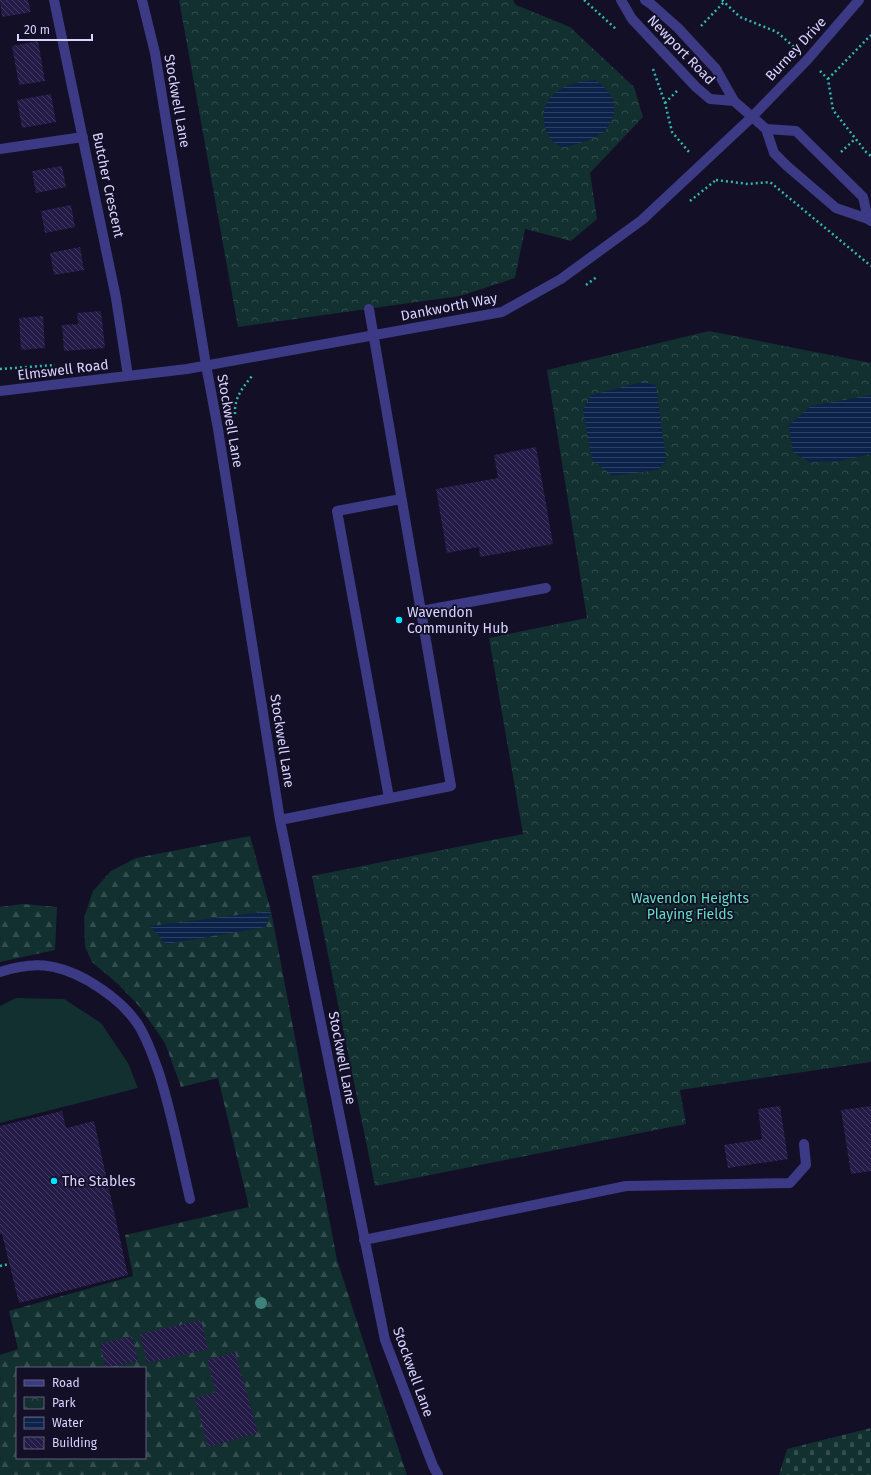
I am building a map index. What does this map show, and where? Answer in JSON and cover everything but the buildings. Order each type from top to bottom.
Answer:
[{"type":"street","name":"Butcher Crescent","points":[[54,0],[84,137],[116,298],[128,376]]},
{"type":"street","name":"Stockwell Lane","points":[[142,0],[155,53],[219,437],[280,820],[364,1240],[385,1340],[433,1466],[438,1475]]},
{"type":"street","name":"Newport Road","points":[[620,0],[632,19],[696,87],[710,99],[734,101]]},
{"type":"street","name":"Newport Road","points":[[645,0],[678,28],[716,69],[734,101],[766,129]]},
{"type":"street","name":"Burney Drive","points":[[752,117],[808,59],[859,0]]},
{"type":"street","name":"Dankworth Way","points":[[206,365],[502,312],[561,279],[642,220],[752,117]]},
{"type":"street","points":[[766,129],[796,131],[863,197],[870,220],[836,208],[794,173],[774,153],[766,129]]},
{"type":"street","points":[[0,149],[84,137]]},
{"type":"street","points":[[280,820],[451,786],[369,309]]},
{"type":"street","name":"Elmswell Road","points":[[0,391],[187,369],[206,365]]},
{"type":"street","points":[[389,798],[337,511],[401,499]]},
{"type":"street","points":[[421,611],[546,588]]},
{"type":"street","points":[[0,972],[12,968],[35,964],[64,968],[97,986],[125,1010],[138,1024],[149,1045],[167,1098],[190,1200]]},
{"type":"street","points":[[364,1240],[626,1186],[790,1184],[806,1165],[804,1144]]},
{"type":"path","points":[[584,0],[617,31]]},
{"type":"path","points":[[722,0],[740,17],[777,32]]},
{"type":"path","points":[[871,35],[828,79],[832,110],[866,152],[871,156]]},
{"type":"path","points":[[653,68],[665,103],[672,132],[685,148]]},
{"type":"path","points":[[716,180],[748,184],[770,182],[871,266]]},
{"type":"path","points":[[0,1266],[9,1264]]},
{"type":"green space","points":[[179,0],[513,0],[516,5],[570,27],[634,87],[643,117],[590,173],[597,219],[571,241],[525,229],[515,278],[460,296],[238,327]]},
{"type":"green space","name":"Wavendon Heights Playing Fields","points":[[709,331],[871,363],[871,1062],[680,1090],[686,1124],[375,1186],[312,876],[523,834],[489,638],[587,618],[547,370]]},
{"type":"green space","points":[[250,836],[271,911],[337,1260],[407,1475],[0,1475],[0,1355],[18,1349],[9,1311],[133,1276],[125,1235],[249,1207],[218,1078],[181,1087],[165,1043],[139,1006],[118,984],[92,962],[85,947],[84,918],[93,891],[111,871],[136,858]]},
{"type":"green space","points":[[23,904],[57,907],[55,950],[0,962],[0,907]]},
{"type":"green space","points":[[16,998],[64,999],[101,1023],[128,1063],[138,1088],[0,1123],[0,1006]]},
{"type":"green space","points":[[871,1428],[871,1475],[779,1475],[787,1449]]},
{"type":"water","points":[[595,80],[605,88],[612,98],[614,110],[610,123],[602,133],[580,143],[565,147],[557,145],[548,135],[544,122],[544,111],[547,102],[554,94],[572,84]]},
{"type":"water","points":[[643,382],[656,385],[666,460],[658,470],[613,476],[592,460],[583,410],[591,395]]},
{"type":"water","points":[[871,395],[871,454],[840,461],[809,462],[793,452],[789,425],[811,406]]},
{"type":"water","points":[[271,911],[266,927],[166,944],[150,926]]},
{"type":"place","name":"Wavendon Community Hub","points":[[399,620]]},
{"type":"place","name":"The Stables","points":[[54,1181]]}]
